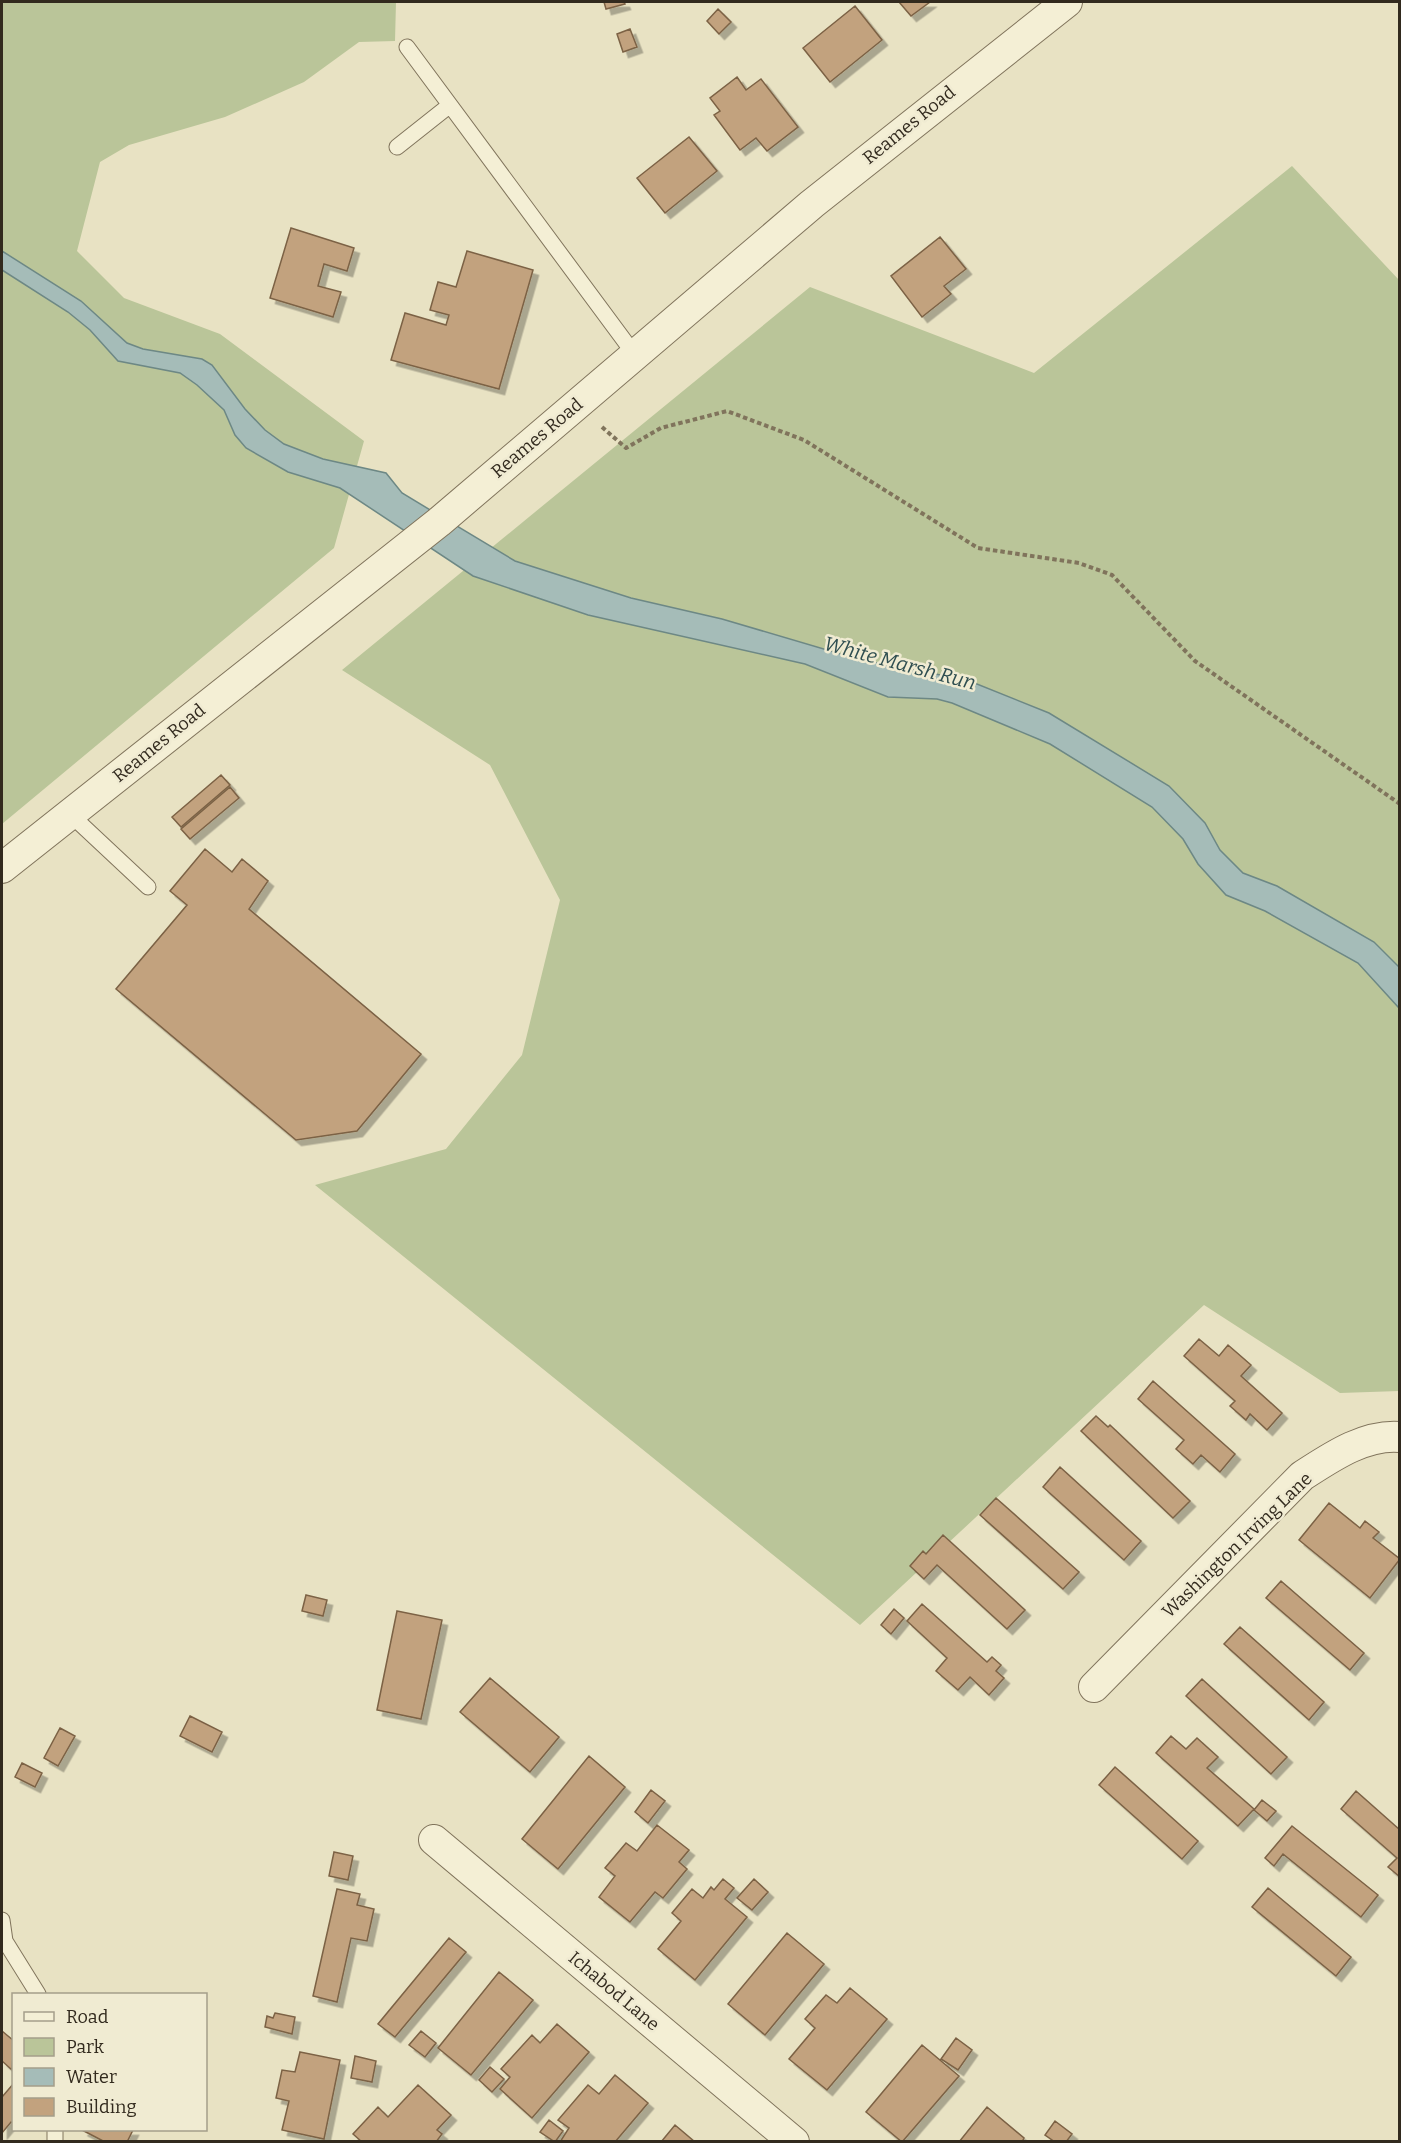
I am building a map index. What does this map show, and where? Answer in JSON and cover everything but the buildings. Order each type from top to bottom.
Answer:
[{"type":"street","name":"Reames Road","points":[[2,868],[439,522],[898,134],[1067,2]]},
{"type":"street","name":"Washington Irving Lane","points":[[1094,1687],[1302,1476],[1339,1453],[1367,1442],[1400,1437]]},
{"type":"street","name":"Ichabod Lane","points":[[434,1840],[794,2142]]},
{"type":"lane","points":[[407,47],[635,355]]},
{"type":"lane","points":[[398,147],[450,105]]},
{"type":"lane","points":[[70,814],[147,887]]},
{"type":"lane","points":[[2,1920],[5,1941],[37,1993]]},
{"type":"path","points":[[576,405],[626,447],[661,428],[727,411],[804,440],[978,548],[1079,563],[1112,575],[1195,661],[1400,804]]},
{"type":"green space","points":[[2,2],[396,2],[395,41],[359,42],[304,82],[225,117],[129,145],[100,162],[77,251],[124,298],[220,334],[364,441],[334,548],[2,824]]},
{"type":"green space","points":[[1292,166],[1399,280],[1399,1391],[1340,1393],[1204,1305],[860,1625],[315,1185],[446,1149],[522,1055],[560,900],[490,765],[342,670],[810,287],[1034,373]]},
{"type":"water","name":"White Marsh Run","points":[[2,251],[81,301],[127,343],[143,349],[202,359],[212,365],[245,409],[265,430],[284,444],[323,459],[386,473],[402,493],[515,561],[631,598],[722,619],[861,660],[967,680],[1049,713],[1169,786],[1205,823],[1220,850],[1243,873],[1277,886],[1374,942],[1399,967],[1399,1008],[1358,963],[1265,911],[1226,895],[1198,864],[1183,839],[1152,807],[1050,744],[952,703],[937,699],[888,697],[805,664],[588,615],[473,576],[340,488],[288,472],[246,448],[235,435],[224,410],[180,373],[118,361],[90,330],[68,312],[2,270]]}]
